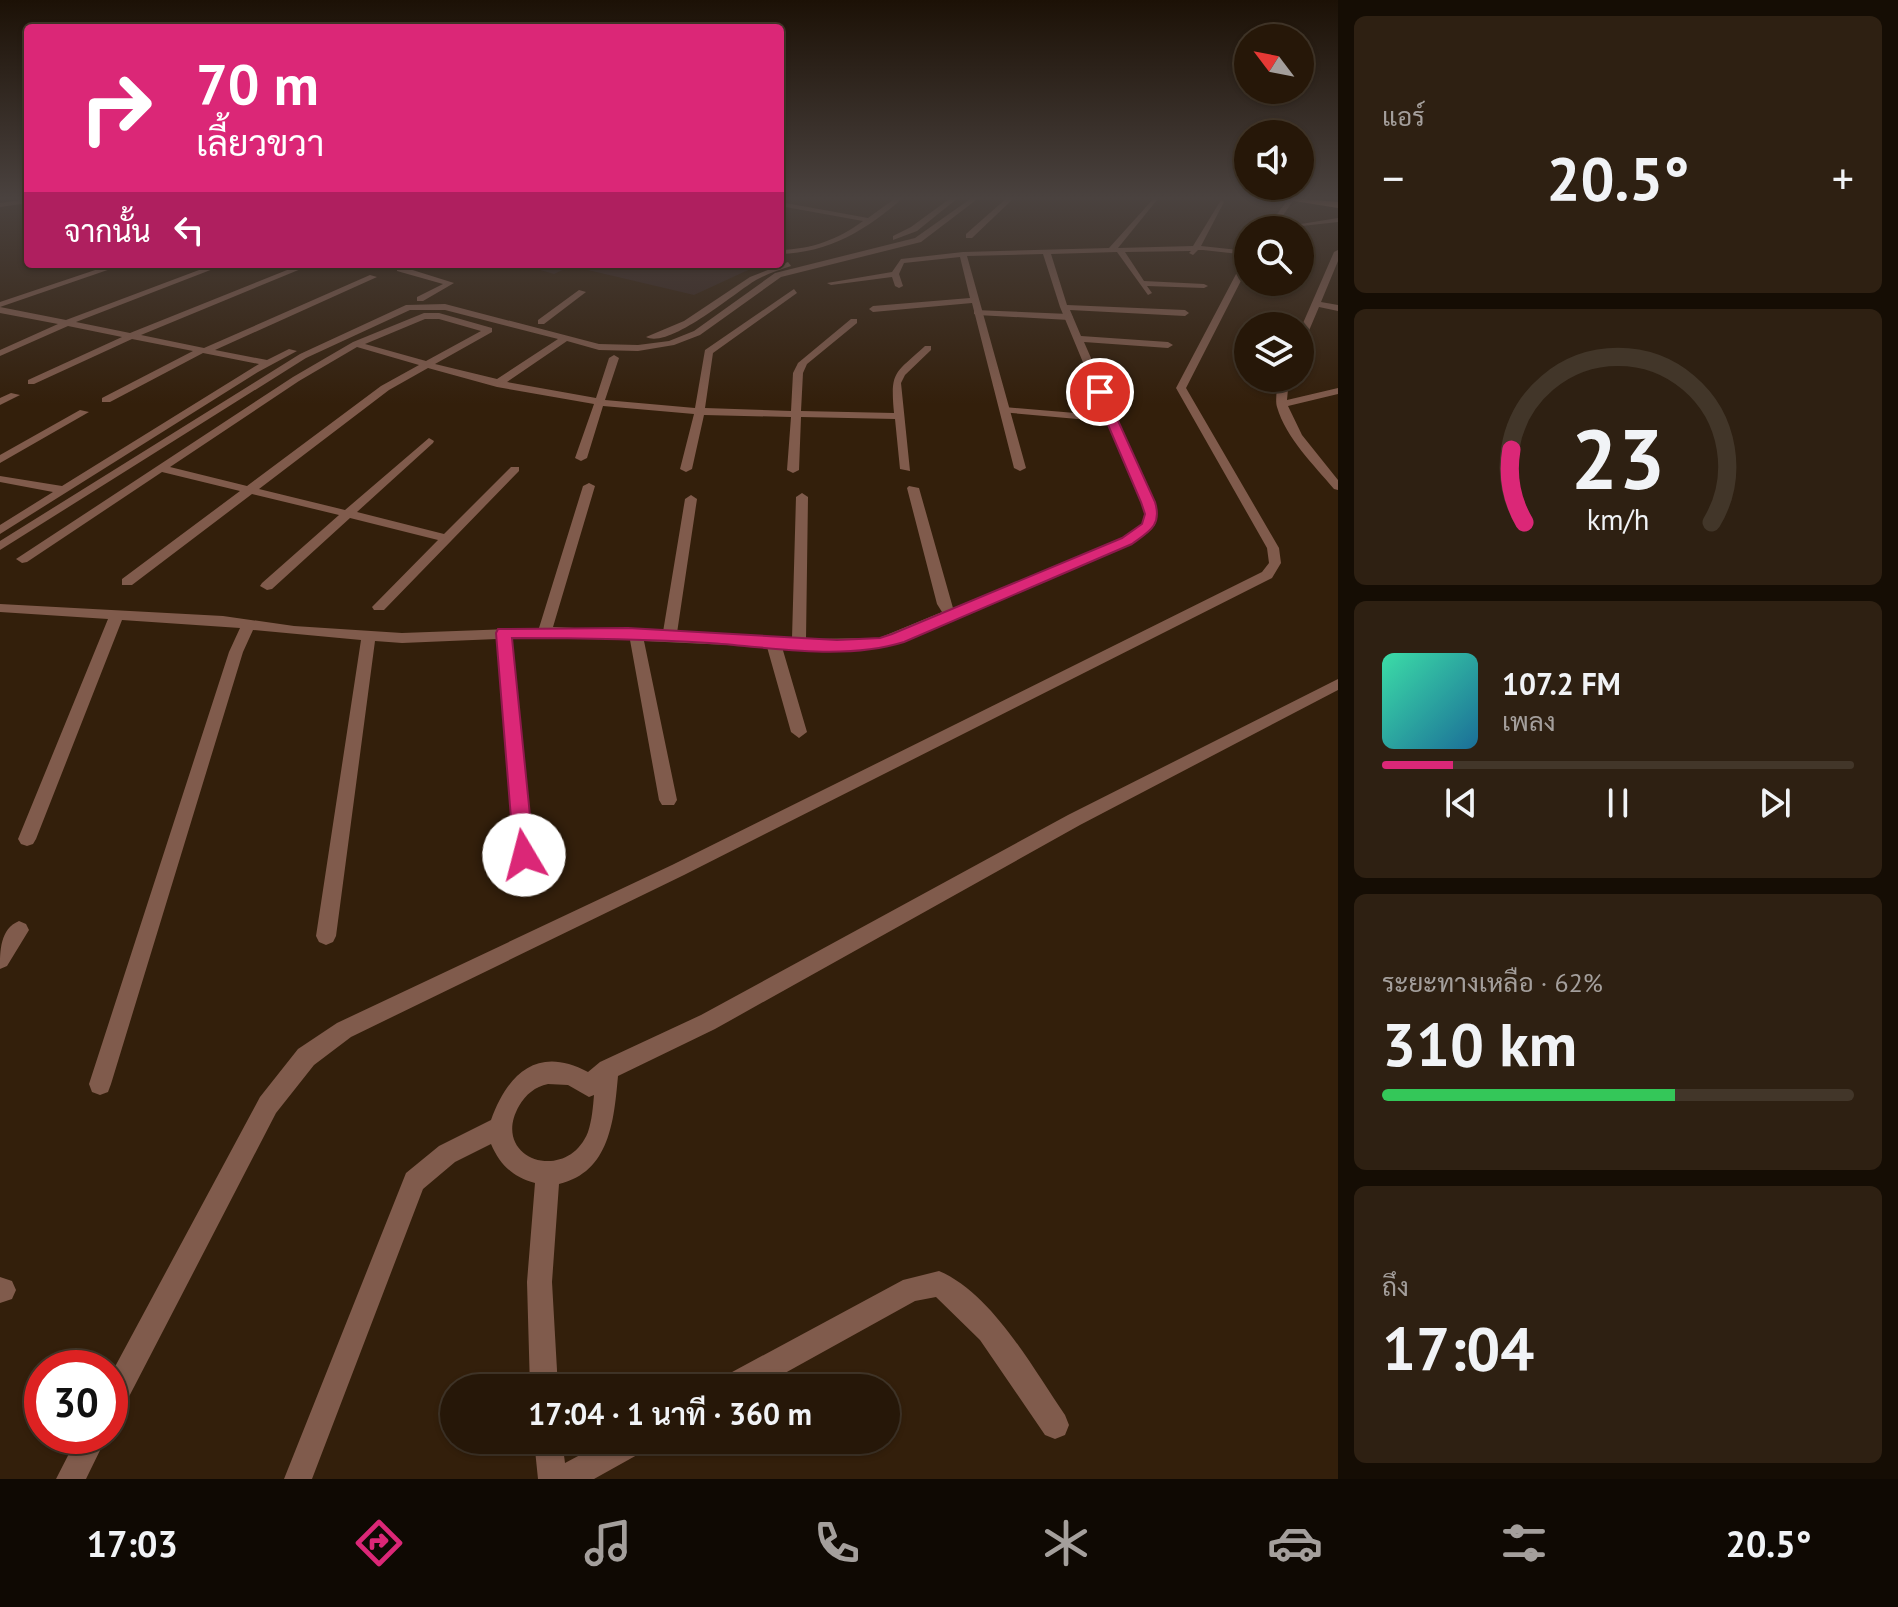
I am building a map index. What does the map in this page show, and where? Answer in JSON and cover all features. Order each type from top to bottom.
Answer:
[{"type":"street","points":[[0,546],[292,362],[399,311],[418,306],[445,307],[564,339],[624,348],[654,346],[685,339],[778,275],[814,266]]},
{"type":"street","points":[[899,266],[895,274],[899,286]]},
{"type":"street","points":[[966,266],[1020,468]]},
{"type":"street","points":[[0,608],[117,614],[369,636],[432,638],[545,632],[799,643],[881,643],[1127,541],[1149,526],[1152,514],[1148,502],[1066,312],[1051,266]]},
{"type":"street","points":[[1128,266],[1149,294]]},
{"type":"street","points":[[1312,312],[1332,266]]},
{"type":"street","points":[[1,310],[104,268]]},
{"type":"street","points":[[0,353],[65,323],[211,268]]},
{"type":"street","points":[[31,382],[131,336],[299,268]]},
{"type":"street","points":[[0,530],[268,363],[390,305],[420,299],[462,301],[605,338],[665,334],[769,268]]},
{"type":"street","points":[[400,269],[450,283],[420,299]]},
{"type":"street","points":[[831,283],[895,274]]},
{"type":"street","points":[[106,400],[203,351],[373,277]]},
{"type":"street","points":[[1142,283],[1204,286]]},
{"type":"street","points":[[128,1370],[268,1105],[306,1057],[344,1030],[692,863],[1267,575],[1275,563],[1273,548],[1181,388],[1234,284]]},
{"type":"street","points":[[686,469],[700,411],[708,352],[794,291]]},
{"type":"street","points":[[541,322],[582,292]]},
{"type":"street","points":[[873,309],[974,300]]},
{"type":"street","points":[[1316,304],[1338,308]]},
{"type":"street","points":[[1,310],[268,363]]},
{"type":"street","points":[[977,312],[1185,313]]},
{"type":"street","points":[[22,559],[296,379],[356,344],[424,316],[439,316],[489,330],[374,396],[127,582]]},
{"type":"street","points":[[793,470],[798,373],[803,363],[854,321]]},
{"type":"street","points":[[497,384],[564,339]]},
{"type":"street","points":[[1078,339],[1168,345]]},
{"type":"street","points":[[356,344],[497,384],[600,402],[700,411],[898,416]]},
{"type":"street","points":[[906,469],[896,383],[928,348]]},
{"type":"street","points":[[581,458],[614,358]]},
{"type":"street","points":[[1280,405],[1338,391]]},
{"type":"street","points":[[1280,392],[1280,405],[1288,421],[1338,487]]},
{"type":"street","points":[[0,402],[15,395]]},
{"type":"street","points":[[1004,410],[1111,419]]},
{"type":"street","points":[[0,460],[84,412]]},
{"type":"street","points":[[267,586],[429,441]]},
{"type":"street","points":[[1322,467],[1338,465]]},
{"type":"street","points":[[160,468],[447,538]]},
{"type":"street","points":[[379,607],[515,469]]},
{"type":"street","points":[[0,479],[63,490]]},
{"type":"street","points":[[545,632],[589,486]]},
{"type":"street","points":[[913,488],[944,604],[951,615]]},
{"type":"street","points":[[799,643],[802,497]]},
{"type":"street","points":[[669,636],[691,499]]},
{"type":"street","points":[[27,839],[117,614]]},
{"type":"street","points":[[100,1084],[236,652],[248,625]]},
{"type":"street","points":[[504,633],[524,855]]},
{"type":"street","points":[[636,634],[668,800]]},
{"type":"street","points":[[326,936],[369,636]]},
{"type":"street","points":[[773,642],[799,732]]},
{"type":"street","points":[[608,1070],[597,1140],[585,1158],[568,1170],[548,1176],[533,1173],[509,1156],[501,1127],[505,1109],[514,1093],[527,1080],[543,1073],[560,1071],[576,1075],[589,1086],[608,1070],[708,1022],[1074,820],[1338,684]]},
{"type":"street","points":[[0,960],[19,930]]},
{"type":"street","points":[[298,1479],[414,1181],[447,1154],[501,1127]]},
{"type":"street","points":[[543,1374],[538,1254],[548,1176]]},
{"type":"street","points":[[757,1374],[912,1289],[939,1284],[963,1300],[998,1342],[1055,1425]]},
{"type":"street","points":[[70,1479],[83,1454]]},
{"type":"street","points":[[549,1454],[552,1479]]},
{"type":"street","points":[[565,1479],[611,1454]]},
{"type":"shaded area","points":[[534,268],[567,268],[554,274]]},
{"type":"shaded area","points":[[579,268],[752,268],[694,295]]},
{"type":"route","points":[[524,855],[504,633],[628,633],[837,645],[881,643],[898,638],[1127,541],[1149,526],[1152,514],[1148,502],[1100,392]]}]
